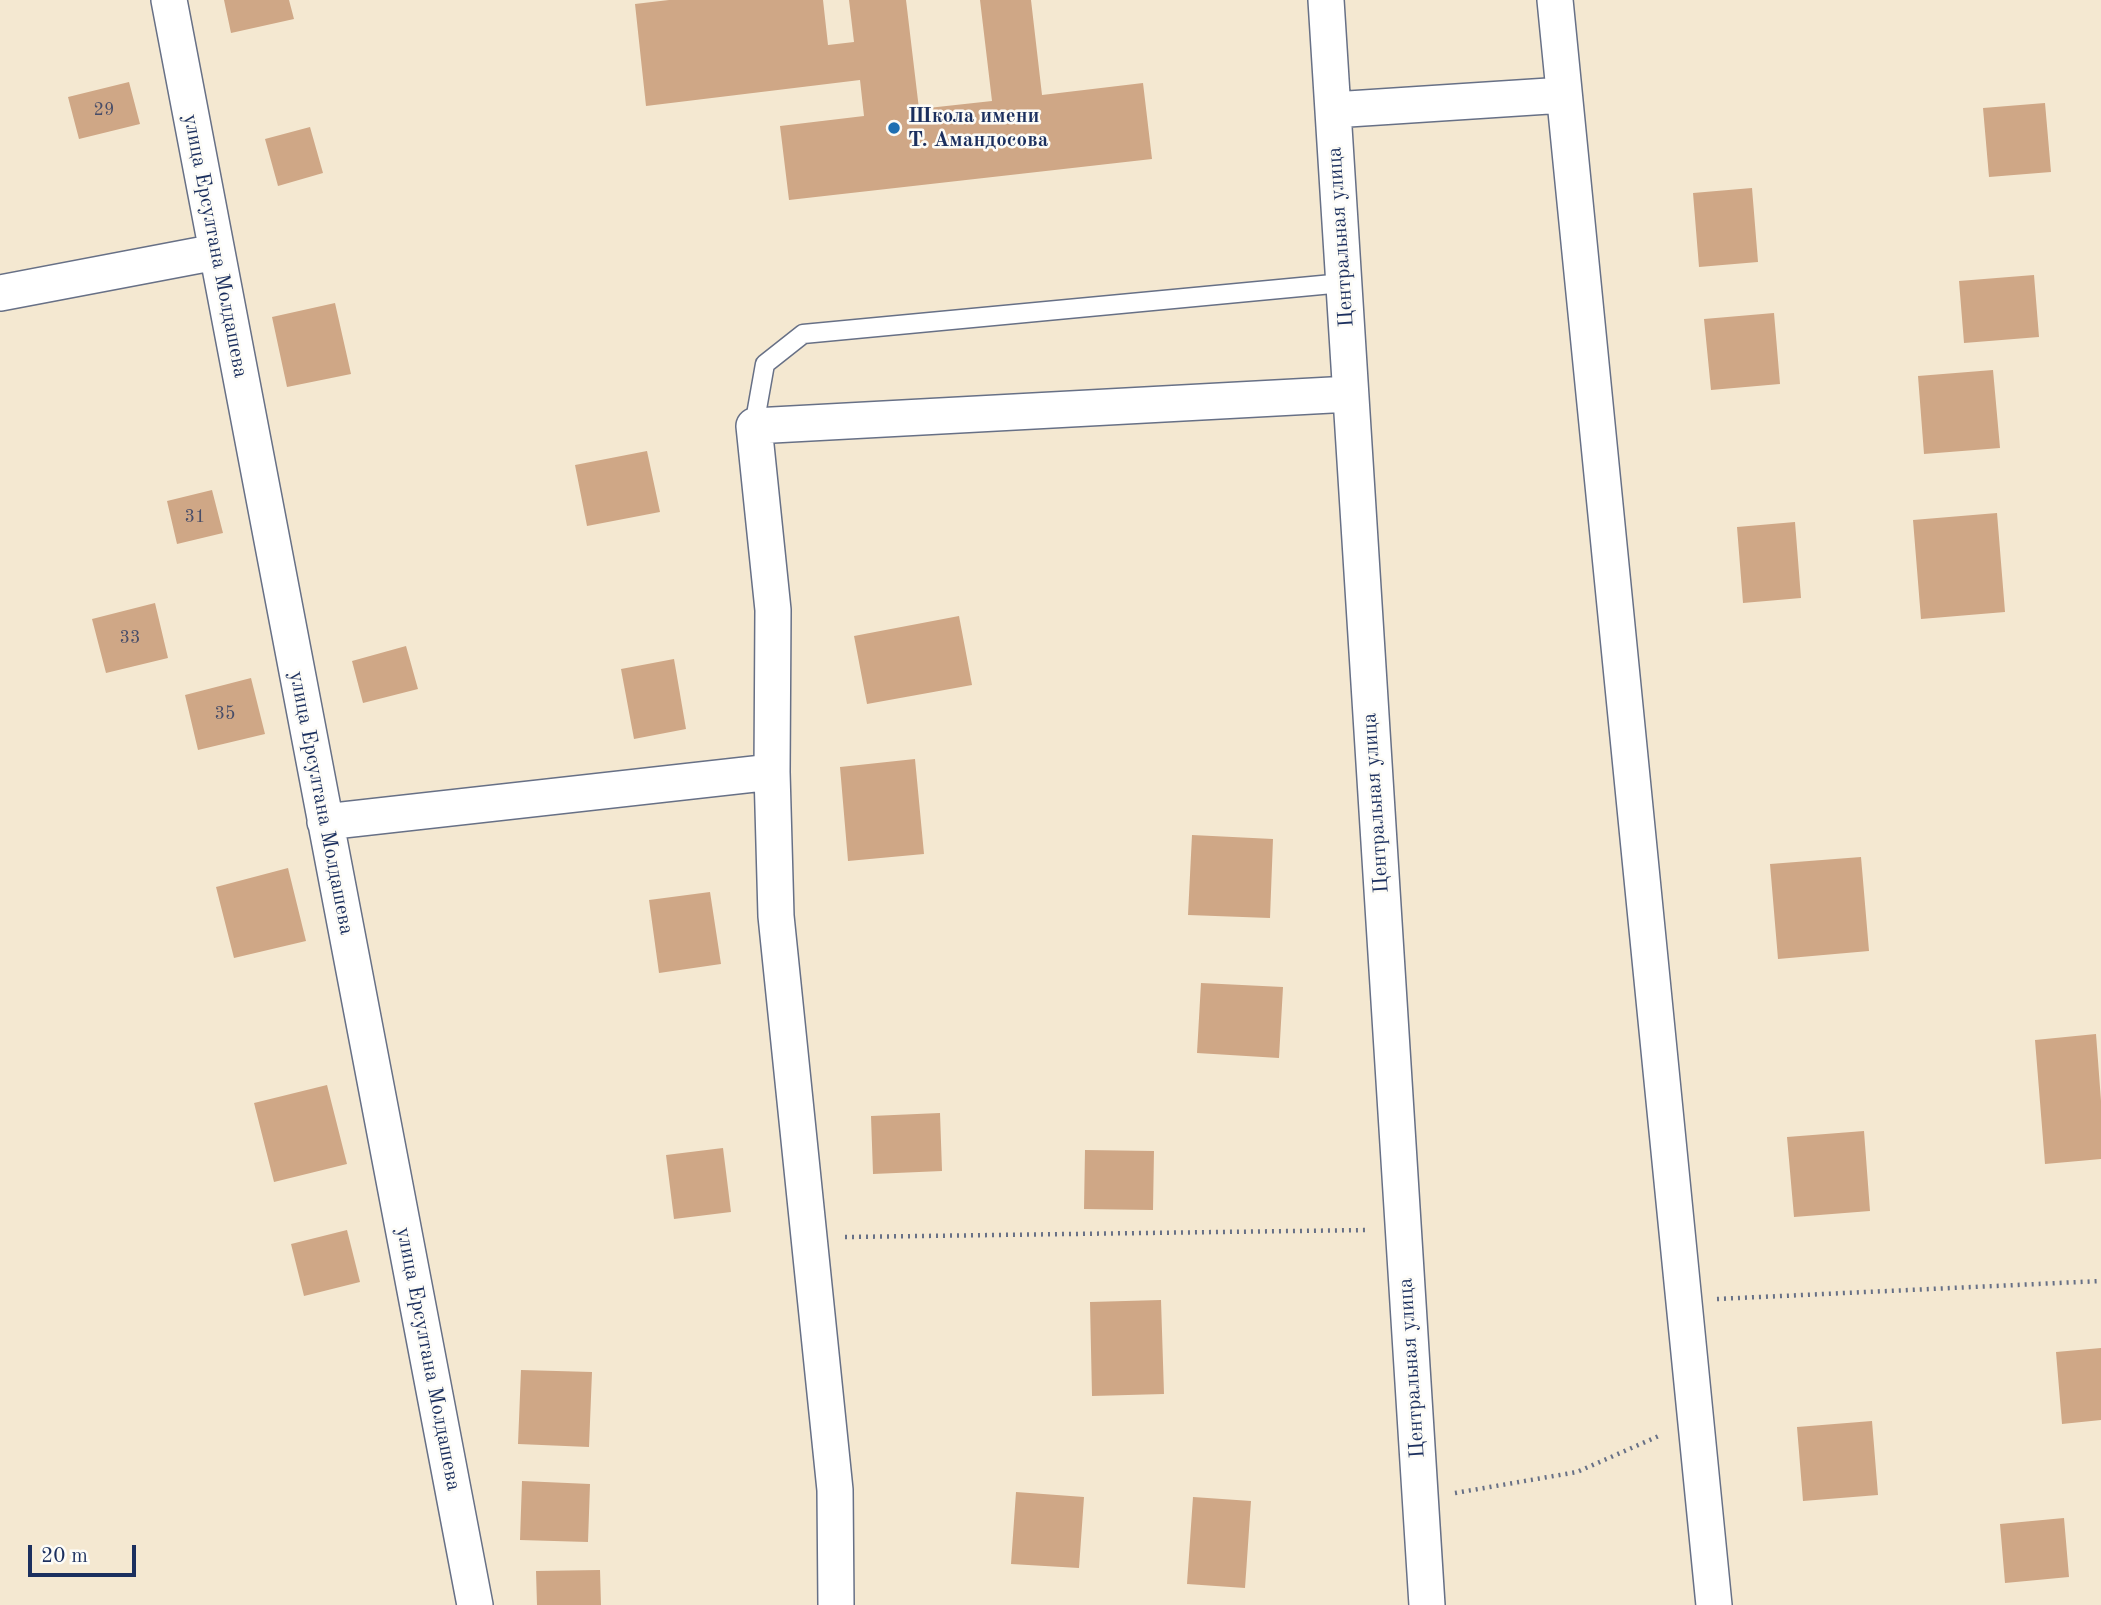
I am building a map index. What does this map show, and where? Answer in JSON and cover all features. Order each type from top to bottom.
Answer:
[{"type":"street","name":"улица Ерсултана Молдашева","points":[[169,0],[475,1605]]},
{"type":"street","name":"Центральная улица","points":[[1326,0],[1427,1605]]},
{"type":"street","points":[[1555,0],[1714,1605]]},
{"type":"street","points":[[1333,110],[1564,95]]},
{"type":"street","points":[[0,293],[216,253]]},
{"type":"street","points":[[836,1605],[835,1490],[776,916],[772,772],[773,610],[754,426],[1350,394]]},
{"type":"street","points":[[325,822],[772,772]]},
{"type":"lane","points":[[754,426],[765,364],[803,334],[1343,283]]},
{"type":"path","points":[[809,1238],[1403,1230]]},
{"type":"path","points":[[1684,1300],[2101,1281]]},
{"type":"path","points":[[1420,1499],[1577,1472],[1696,1420]]},
{"type":"building","points":[[224,0],[289,0],[294,19],[231,33]]},
{"type":"building","points":[[669,0],[823,0],[828,45],[854,42],[849,0],[906,0],[919,109],[992,101],[980,0],[1031,0],[1042,95],[1143,83],[1152,159],[789,200],[780,126],[864,116],[860,80],[646,106],[635,4]]},
{"type":"building","points":[[129,82],[140,124],[79,139],[68,97]]},
{"type":"building","points":[[2045,103],[2051,172],[1989,177],[1983,108]]},
{"type":"building","points":[[310,127],[323,173],[278,186],[265,139]]},
{"type":"building","points":[[1752,188],[1758,262],[1699,267],[1693,193]]},
{"type":"building","points":[[2034,275],[2039,337],[1964,343],[1959,281]]},
{"type":"building","points":[[335,303],[351,374],[287,387],[272,317]]},
{"type":"building","points":[[1774,313],[1780,384],[1711,390],[1704,319]]},
{"type":"building","points":[[1993,370],[2000,448],[1924,454],[1918,376]]},
{"type":"building","points":[[647,451],[660,512],[587,526],[575,465]]},
{"type":"building","points":[[212,490],[223,533],[177,544],[167,501]]},
{"type":"building","points":[[1997,513],[2005,612],[1921,619],[1913,520]]},
{"type":"building","points":[[1795,522],[1801,598],[1743,603],[1737,527]]},
{"type":"building","points":[[155,603],[168,658],[106,673],[92,619]]},
{"type":"building","points":[[959,616],[972,685],[867,704],[854,636]]},
{"type":"building","points":[[406,646],[418,689],[363,703],[352,661]]},
{"type":"building","points":[[674,659],[686,729],[634,739],[621,669]]},
{"type":"building","points":[[251,678],[265,734],[198,750],[185,695]]},
{"type":"building","points":[[915,759],[924,854],[848,861],[840,767]]},
{"type":"building","points":[[1192,835],[1273,839],[1270,918],[1188,915]]},
{"type":"building","points":[[1861,857],[1869,951],[1778,959],[1770,864]]},
{"type":"building","points":[[288,868],[306,941],[234,958],[216,887]]},
{"type":"building","points":[[710,892],[721,964],[659,973],[649,900]]},
{"type":"building","points":[[1201,983],[1283,987],[1279,1058],[1197,1053]]},
{"type":"building","points":[[2096,1034],[2101,1101],[2101,1159],[2045,1164],[2035,1040]]},
{"type":"building","points":[[327,1085],[347,1164],[274,1182],[254,1103]]},
{"type":"building","points":[[940,1113],[942,1171],[873,1174],[871,1116]]},
{"type":"building","points":[[1864,1131],[1870,1211],[1794,1217],[1787,1137]]},
{"type":"building","points":[[723,1148],[731,1212],[674,1219],[666,1155]]},
{"type":"building","points":[[1085,1150],[1154,1151],[1153,1210],[1084,1209]]},
{"type":"building","points":[[347,1230],[360,1282],[304,1296],[291,1244]]},
{"type":"building","points":[[1161,1300],[1164,1394],[1092,1396],[1090,1302]]},
{"type":"building","points":[[2101,1348],[2101,1420],[2062,1424],[2056,1352]]},
{"type":"building","points":[[521,1370],[592,1372],[589,1447],[518,1444]]},
{"type":"building","points":[[1872,1421],[1878,1495],[1803,1501],[1797,1427]]},
{"type":"building","points":[[522,1481],[590,1484],[588,1542],[520,1540]]},
{"type":"building","points":[[1016,1492],[1084,1497],[1079,1568],[1011,1564]]},
{"type":"building","points":[[1193,1497],[1251,1501],[1245,1588],[1187,1584]]},
{"type":"building","points":[[2064,1518],[2069,1577],[2005,1583],[2000,1524]]},
{"type":"building","points":[[600,1570],[601,1605],[537,1605],[536,1571]]},
{"type":"place","name":"Школа имени Т. Амандосова","points":[[894,128]]}]
